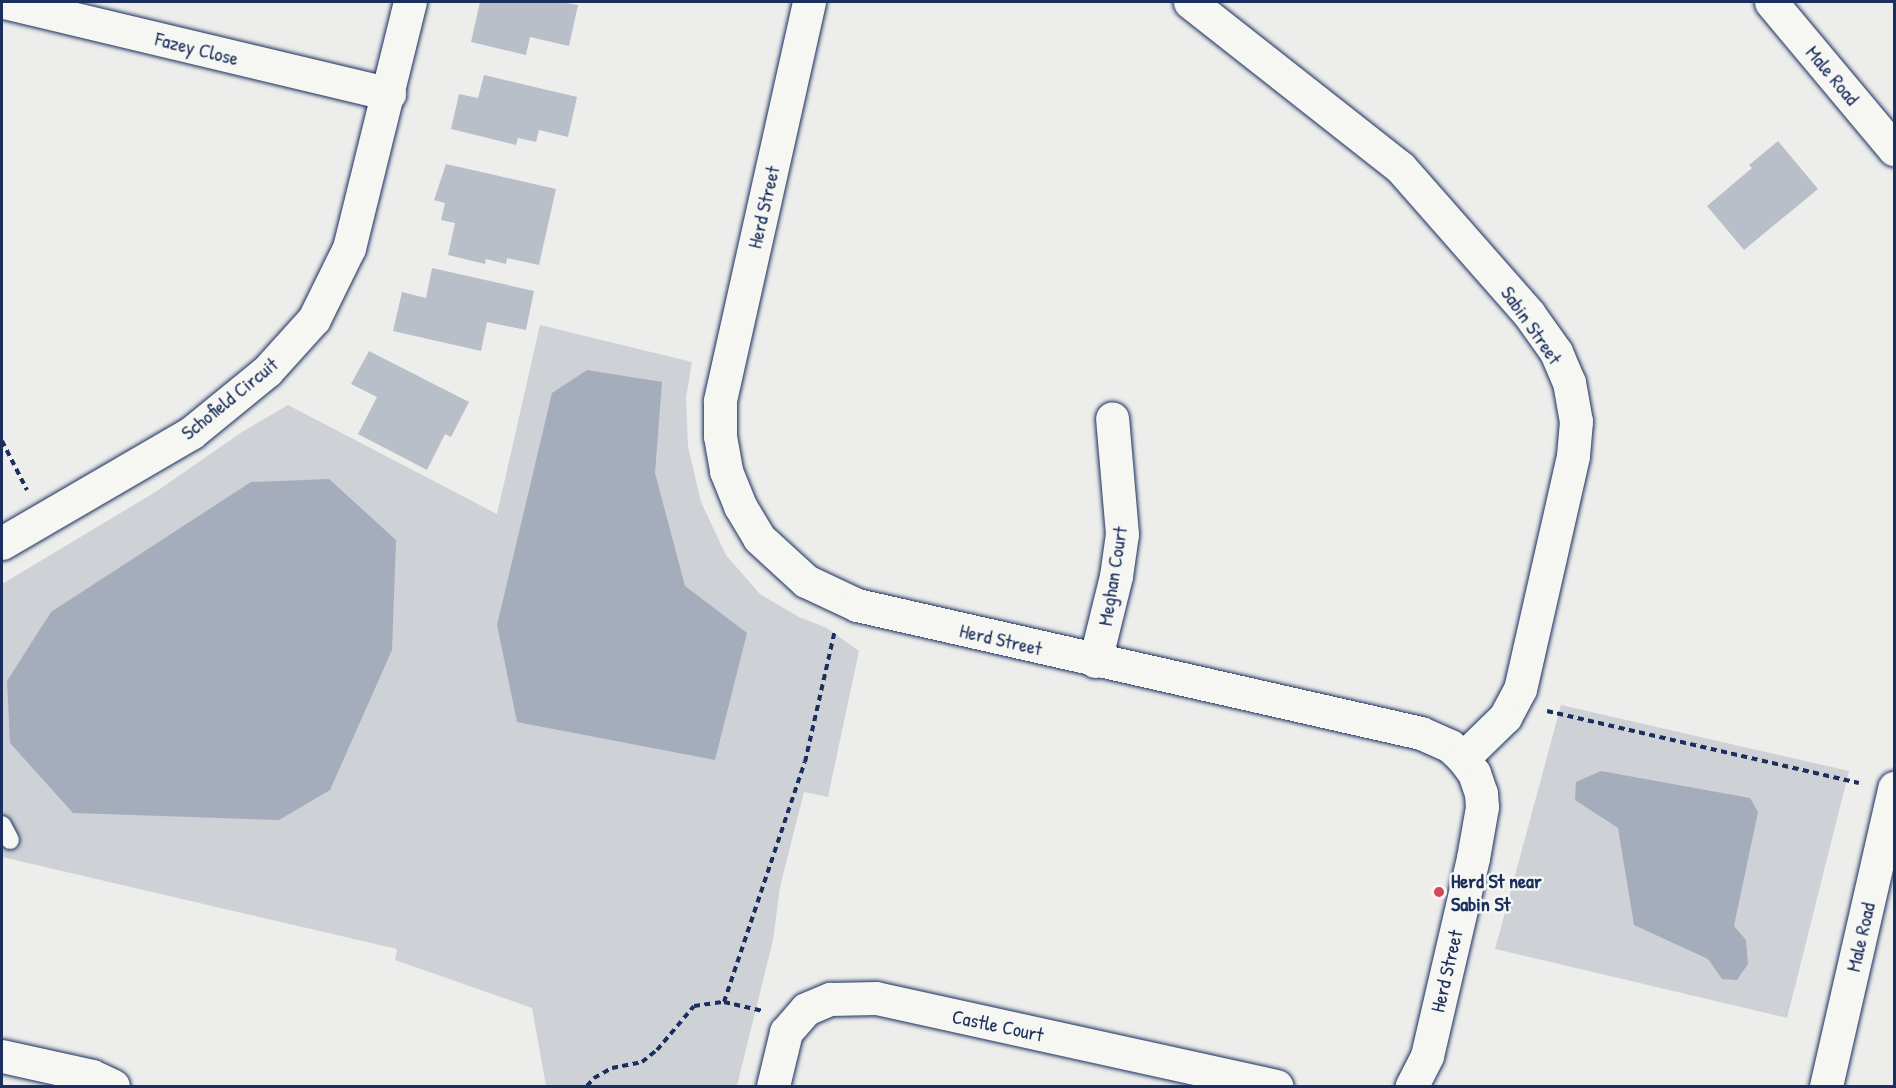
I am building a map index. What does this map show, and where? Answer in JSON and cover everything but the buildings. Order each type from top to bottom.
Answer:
[{"type":"street","name":"Fazey Close","points":[[4,2],[389,94]]},
{"type":"street","name":"Schofield Circuit","points":[[2,543],[191,433],[267,371],[314,319],[349,248],[410,2]]},
{"type":"street","name":"Herd Street","points":[[809,2],[720,401],[720,436],[726,471],[740,506],[759,538],[780,559],[806,581],[857,605],[1095,661],[1421,733],[1437,739],[1463,758],[1474,773],[1480,793],[1480,822],[1427,1056],[1413,1086]]},
{"type":"street","name":"Sabin Street","points":[[1191,2],[1400,167],[1528,314],[1556,352],[1569,382],[1576,421],[1573,456],[1520,689],[1505,717],[1463,758]]},
{"type":"street","name":"Male Road","points":[[1771,2],[1894,149]]},
{"type":"street","name":"Meghan Court","points":[[1095,661],[1116,576],[1122,534],[1112,418]]},
{"type":"street","name":"Male Road","points":[[1826,1086],[1894,788]]},
{"type":"street","name":"Castle Court","points":[[773,1086],[786,1032],[806,1009],[830,999],[876,998],[1276,1086]]},
{"type":"street","points":[[2,1056],[92,1076],[113,1086]]},
{"type":"path","points":[[2,441],[44,519]]},
{"type":"path","points":[[724,1002],[805,762],[835,629]]},
{"type":"path","points":[[1514,704],[1859,783]]},
{"type":"path","points":[[588,1086],[594,1078],[612,1068],[642,1062],[657,1050],[694,1006],[724,1002],[774,1015],[786,1032]]},
{"type":"shaded area","points":[[540,325],[692,362],[686,398],[688,446],[701,502],[726,555],[760,594],[799,617],[827,628],[859,651],[828,797],[804,792],[780,887],[773,940],[737,1086],[546,1086],[532,1008],[395,960],[397,949],[2,857],[2,584],[157,491],[242,432],[288,405],[497,514]]},
{"type":"shaded area","points":[[1561,705],[1849,771],[1787,1018],[1495,949]]},
{"type":"water","points":[[587,370],[662,382],[655,473],[685,586],[747,633],[715,760],[517,722],[497,625],[552,393]]},
{"type":"water","points":[[329,479],[396,540],[392,650],[330,790],[279,820],[73,813],[10,743],[7,681],[51,612],[251,482]]},
{"type":"water","points":[[1601,771],[1750,798],[1758,812],[1734,926],[1746,940],[1748,964],[1737,980],[1722,979],[1708,959],[1634,925],[1618,828],[1575,800],[1576,782]]},
{"type":"place","name":"Herd St near Sabin St","points":[[1439,892]]}]
